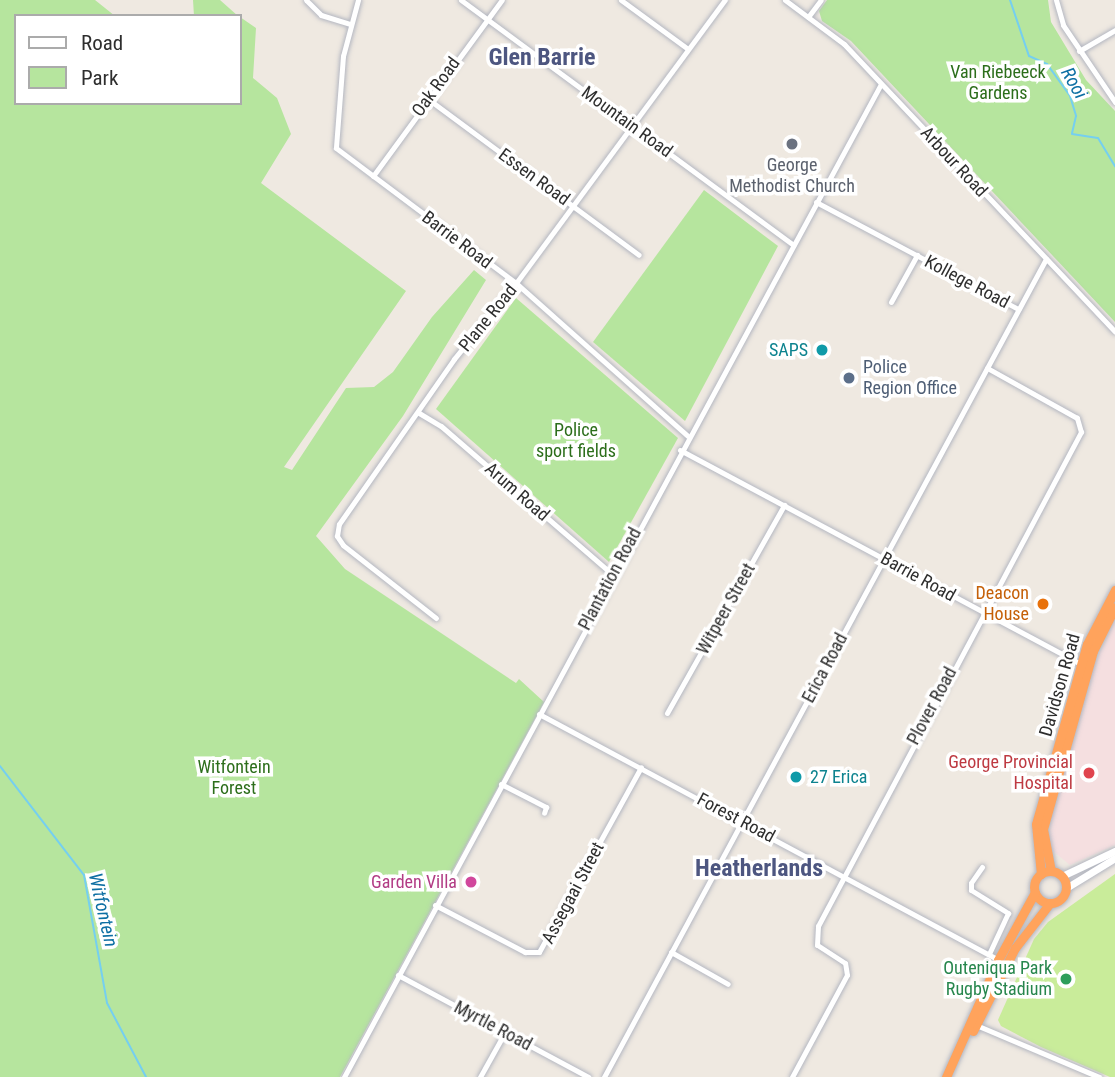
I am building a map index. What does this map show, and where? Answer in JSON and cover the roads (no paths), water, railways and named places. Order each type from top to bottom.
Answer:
[{"type":"highway","name":"Davidson Road","points":[[1046,873],[1035,828],[1085,666],[1094,626],[1115,590]]},
{"type":"highway","name":"Davidson Road","points":[[1085,666],[1115,607]]},
{"type":"highway","points":[[947,1076],[1035,892],[1046,873],[1062,876],[1066,888],[1061,899],[1050,903],[1032,921],[1002,962]]},
{"type":"highway","points":[[1035,892],[1050,903]]},
{"type":"street","points":[[306,0],[321,15],[350,24]]},
{"type":"street","name":"Barrie Road","points":[[358,0],[350,24],[334,144],[516,283],[688,436]]},
{"type":"street","name":"Mountain Road","points":[[461,0],[793,245]]},
{"type":"street","name":"Oak Road","points":[[373,176],[502,0]]},
{"type":"street","points":[[621,0],[688,50]]},
{"type":"street","name":"Plane Road","points":[[436,618],[343,545],[337,536],[342,520],[474,333],[516,283],[725,0]]},
{"type":"street","name":"Arbour Road","points":[[785,0],[844,44],[1115,332]]},
{"type":"street","points":[[808,17],[821,0]]},
{"type":"street","points":[[1056,0],[1060,20],[1115,102]]},
{"type":"street","points":[[1079,51],[1115,30]]},
{"type":"street","name":"Plantation Road","points":[[344,1077],[612,574],[881,84]]},
{"type":"street","name":"Essen Road","points":[[428,99],[639,255]]},
{"type":"street","name":"Kollege Road","points":[[816,202],[1018,309]]},
{"type":"street","name":"Kollege Road","points":[[891,302],[917,255]]},
{"type":"street","name":"Erica Road","points":[[604,1077],[1046,259]]},
{"type":"street","name":"Plover Road","points":[[792,1077],[848,975],[845,963],[820,948],[815,937],[982,612],[1082,427],[1073,415],[987,368]]},
{"type":"street","name":"Arum Road","points":[[419,413],[441,426],[612,574]]},
{"type":"street","name":"Barrie Road","points":[[680,450],[1085,666]]},
{"type":"street","name":"Witpeer Street","points":[[667,713],[784,505]]},
{"type":"street","name":"Forest Road","points":[[539,714],[1002,962]]},
{"type":"street","name":"Assegaai Street","points":[[435,905],[525,952],[539,952],[641,767]]},
{"type":"street","points":[[501,784],[546,807],[544,813]]},
{"type":"street","points":[[1062,876],[1115,851]]},
{"type":"street","points":[[1066,888],[1115,858]]},
{"type":"street","points":[[982,867],[971,890],[1008,914],[989,954]]},
{"type":"street","points":[[671,952],[728,984]]},
{"type":"street","name":"Myrtle Road","points":[[398,975],[588,1077]]},
{"type":"street","points":[[973,1024],[1099,1077]]},
{"type":"street","points":[[480,1077],[505,1032]]},
{"type":"waterway","name":"Rooi","points":[[1010,0],[1029,56],[1047,64],[1070,96],[1076,116],[1072,134],[1098,138],[1115,166]]},
{"type":"waterway","name":"Witfontein","points":[[0,766],[84,875],[107,1003],[146,1077]]},
{"type":"place","name":"George Methodist Church","points":[[792,144]]},
{"type":"place","name":"SAPS","points":[[822,350]]},
{"type":"place","name":"Police Region Office","points":[[849,378]]},
{"type":"place","name":"Deacon House","points":[[1043,604]]},
{"type":"place","name":"George Provincial Hospital","points":[[1089,773]]},
{"type":"place","name":"27 Erica","points":[[796,777]]},
{"type":"place","name":"Garden Villa","points":[[471,882]]},
{"type":"place","name":"Outeniqua Park Rugby Stadium","points":[[1066,979]]},
{"type":"district","name":"Glen Barrie","points":[[542,58]]},
{"type":"district","name":"Heatherlands","points":[[759,869]]},
{"type":"park label","name":"Van Riebeeck Gardens","points":[[998,83]]},
{"type":"park label","name":"Police sport fields","points":[[576,441]]},
{"type":"park label","name":"Witfontein Forest","points":[[234,778]]}]
